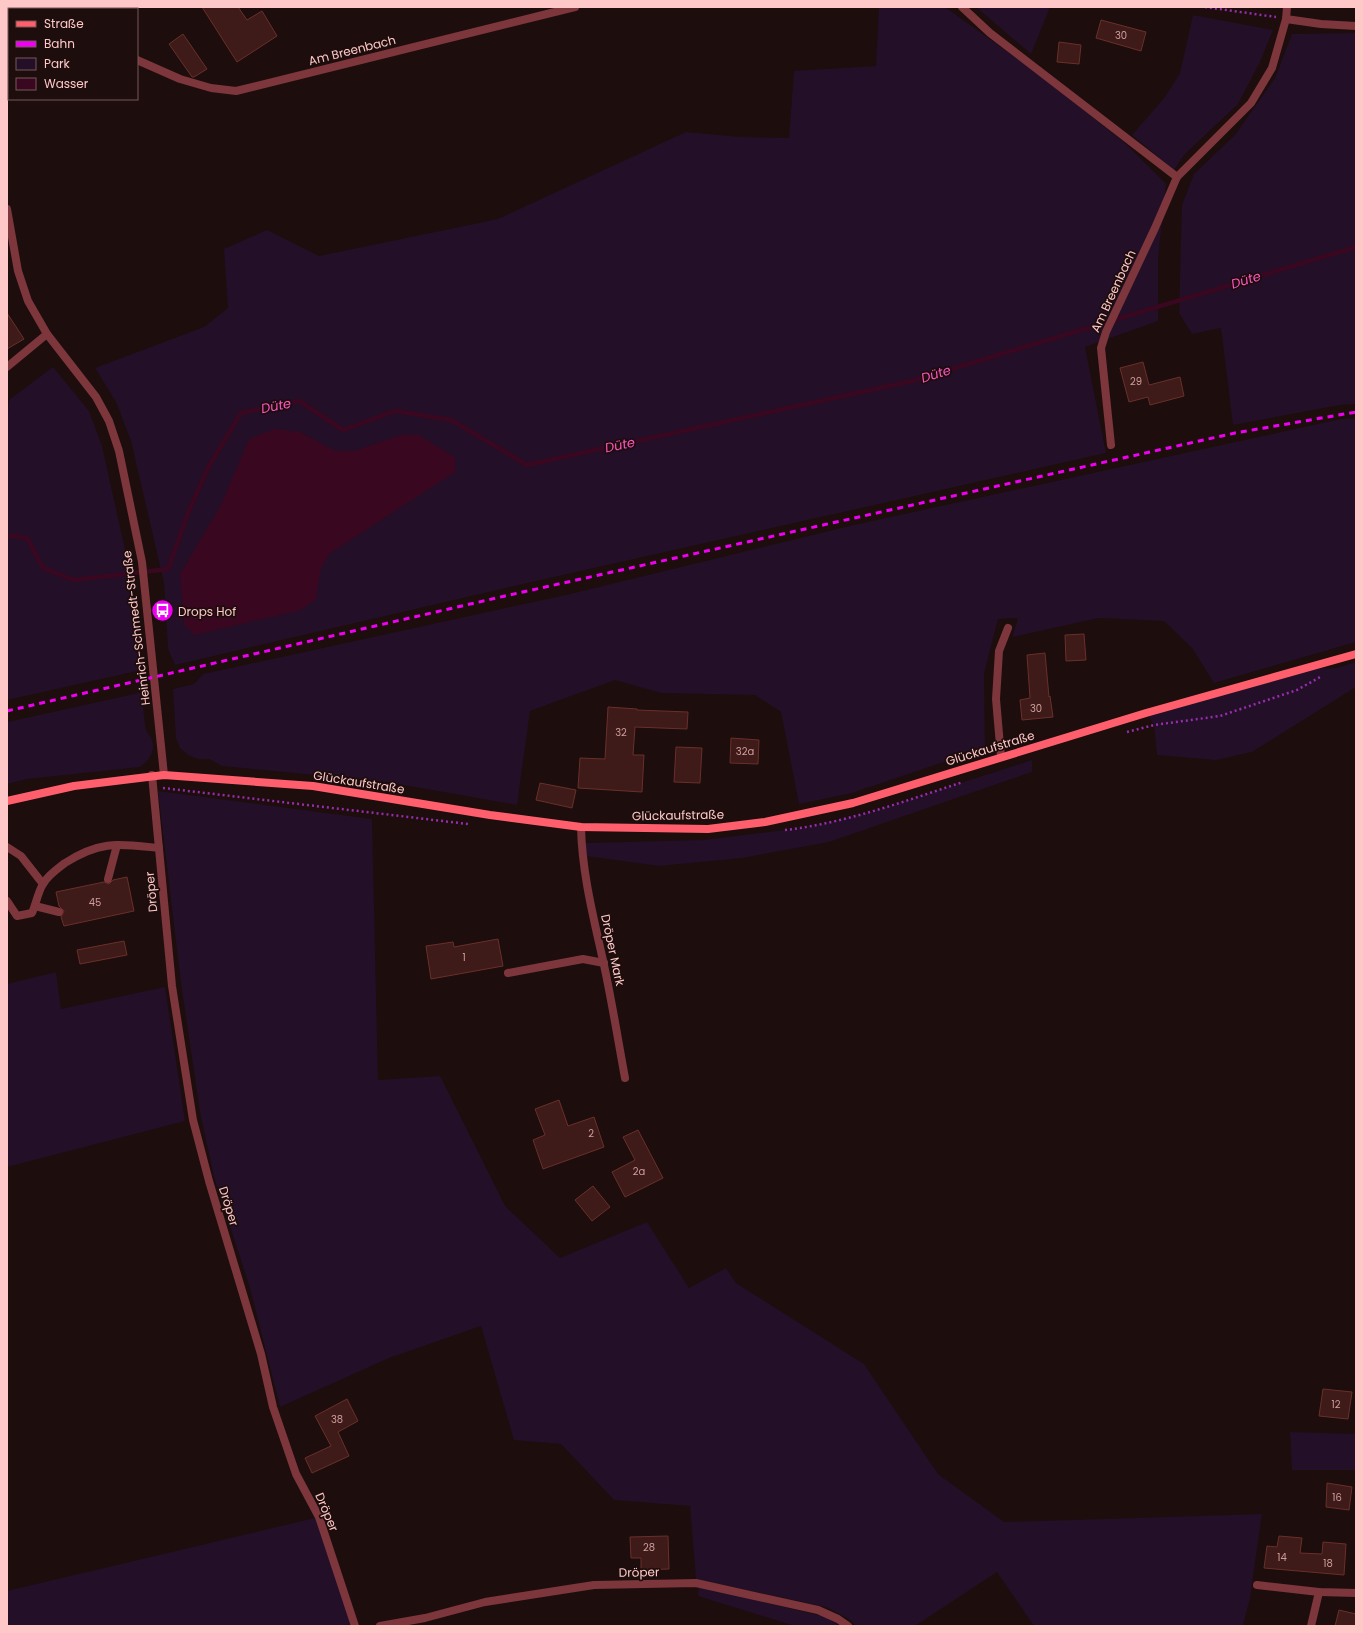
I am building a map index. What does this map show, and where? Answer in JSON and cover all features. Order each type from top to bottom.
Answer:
[{"type":"main road","name":"Glückaufstraße","points":[[7,801],[74,786],[152,775],[164,775],[313,786],[490,815],[581,827],[708,829],[765,822],[853,803],[1146,712],[1356,654]]},
{"type":"street","name":"Am Breenbach","points":[[138,60],[180,79],[211,88],[236,91],[575,7]]},
{"type":"street","points":[[962,7],[990,33],[1177,177]]},
{"type":"street","name":"Am Breenbach","points":[[1112,446],[1101,348],[1106,332],[1152,235],[1177,177],[1251,103],[1272,68],[1286,19],[1287,7]]},
{"type":"street","points":[[1286,19],[1321,24],[1356,26]]},
{"type":"street","name":"Heinrich-Schmedt-Straße","points":[[7,209],[18,271],[28,301],[47,334],[96,397],[109,420],[119,452],[142,562],[164,775]]},
{"type":"street","points":[[7,367],[47,334]]},
{"type":"street","points":[[1001,757],[996,700],[1000,651],[1008,628]]},
{"type":"street","name":"Dröper","points":[[152,775],[172,986],[195,1128],[209,1181],[261,1354],[276,1414],[296,1474],[319,1517],[355,1626]]},
{"type":"street","name":"Dröper Mark","points":[[581,827],[584,871],[604,963],[624,1078]]},
{"type":"street","points":[[7,901],[17,916],[32,913],[43,884],[52,872],[74,857],[92,849],[106,845],[159,848]]},
{"type":"street","points":[[108,879],[117,845]]},
{"type":"street","points":[[7,847],[21,856],[43,884]]},
{"type":"street","points":[[35,906],[59,912]]},
{"type":"street","points":[[508,973],[583,959],[604,963]]},
{"type":"street","name":"Dröper","points":[[380,1626],[425,1618],[485,1602],[594,1585],[689,1583],[696,1583],[818,1610],[838,1619],[848,1626]]},
{"type":"street","points":[[1257,1585],[1319,1592],[1356,1593]]},
{"type":"street","points":[[1311,1626],[1319,1592]]},
{"type":"path","points":[[1205,7],[1286,19]]},
{"type":"path","points":[[1121,733],[1154,725],[1220,716],[1297,690],[1324,675]]},
{"type":"path","points":[[780,831],[810,827],[874,811],[964,782]]},
{"type":"path","points":[[153,786],[473,825]]},
{"type":"green space","points":[[879,7],[945,7],[1026,65],[1125,143],[1166,184],[1158,258],[1158,321],[1085,347],[1106,453],[514,586],[175,665],[168,649],[164,583],[131,441],[116,402],[95,368],[204,327],[228,308],[224,249],[267,230],[319,256],[498,219],[686,132],[741,137],[789,138],[794,71],[876,66]]},
{"type":"green space","points":[[976,7],[1050,7],[1031,54]]},
{"type":"green space","points":[[1193,15],[1273,30],[1260,62],[1238,104],[1184,155],[1174,170],[1132,135],[1165,97],[1180,73]]},
{"type":"green space","points":[[1356,33],[1356,404],[1340,405],[1233,425],[1221,328],[1192,334],[1179,313],[1182,205],[1194,174],[1235,135],[1275,78],[1292,34]]},
{"type":"green space","points":[[53,367],[89,411],[102,446],[129,567],[139,650],[146,669],[7,700],[7,422],[9,400]]},
{"type":"green space","points":[[1356,418],[1356,642],[1214,683],[1192,648],[1164,621],[1099,618],[1012,637],[1018,618],[998,619],[984,674],[985,748],[852,793],[799,804],[781,712],[755,695],[661,693],[615,680],[530,711],[517,805],[387,782],[222,766],[209,759],[198,759],[188,755],[180,748],[176,738],[173,689],[194,684],[203,674],[570,594],[858,524],[1341,419]]},
{"type":"green space","points":[[1356,662],[1356,687],[1252,752],[1216,760],[1157,755],[1154,725],[1146,713],[1303,669],[1337,668]]},
{"type":"green space","points":[[148,691],[149,699],[143,705],[144,718],[146,730],[153,742],[153,750],[149,758],[140,767],[27,779],[7,784],[7,722]]},
{"type":"green space","points":[[1032,760],[1032,772],[829,842],[742,858],[659,866],[586,856],[586,843],[703,840],[810,827],[874,811]]},
{"type":"green space","points":[[158,791],[372,819],[378,1080],[440,1076],[505,1206],[560,1258],[647,1222],[689,1288],[726,1268],[736,1283],[864,1364],[938,1474],[1004,1522],[1262,1514],[1250,1598],[1243,1626],[1034,1626],[997,1572],[915,1626],[856,1626],[849,1619],[826,1607],[696,1579],[690,1506],[614,1500],[561,1444],[514,1440],[481,1326],[389,1358],[280,1407],[250,1288],[214,1177],[200,1112],[181,983]]},
{"type":"green space","points":[[56,972],[61,1009],[165,987],[185,1121],[7,1167],[7,984]]},
{"type":"green space","points":[[1290,1432],[1356,1434],[1356,1470],[1292,1470]]},
{"type":"green space","points":[[319,1517],[355,1626],[7,1626],[7,1591]]},
{"type":"green space","points":[[699,1586],[826,1617],[839,1626],[795,1626],[698,1596]]},
{"type":"water","points":[[274,429],[300,432],[335,451],[354,451],[401,435],[418,435],[455,457],[455,472],[329,554],[320,571],[316,599],[301,610],[195,635],[184,625],[180,574],[221,505],[249,439]]},
{"type":"building","points":[[202,7],[238,7],[247,20],[262,11],[277,36],[237,62]]},
{"type":"building","points":[[1101,20],[1146,32],[1141,51],[1096,38]]},
{"type":"building","points":[[183,34],[207,69],[194,77],[192,77],[169,44]]},
{"type":"building","points":[[1059,42],[1081,45],[1079,64],[1057,62]]},
{"type":"building","points":[[7,313],[24,339],[7,349]]},
{"type":"building","points":[[1143,362],[1149,385],[1180,377],[1184,396],[1150,405],[1148,397],[1129,402],[1120,368]]},
{"type":"building","points":[[1084,634],[1086,660],[1066,661],[1065,635]]},
{"type":"building","points":[[1045,653],[1049,697],[1050,696],[1053,717],[1022,720],[1020,700],[1030,698],[1027,655]]},
{"type":"building","points":[[608,707],[688,712],[687,729],[635,727],[633,755],[644,755],[642,792],[578,788],[580,758],[605,759]]},
{"type":"building","points":[[731,738],[759,740],[758,764],[730,763]]},
{"type":"building","points":[[676,747],[702,748],[700,783],[674,782]]},
{"type":"building","points":[[540,783],[576,790],[572,808],[536,800]]},
{"type":"building","points":[[127,877],[134,911],[64,926],[61,917],[64,911],[59,906],[56,892],[104,882],[109,884],[113,880]]},
{"type":"building","points":[[498,939],[503,966],[431,979],[426,946],[453,942],[454,947]]},
{"type":"building","points":[[124,941],[127,955],[80,964],[77,950]]},
{"type":"building","points":[[559,1100],[568,1126],[594,1117],[604,1147],[543,1169],[533,1140],[545,1135],[535,1109]]},
{"type":"building","points":[[638,1130],[663,1178],[625,1197],[612,1172],[635,1160],[623,1137]]},
{"type":"building","points":[[593,1186],[610,1207],[592,1221],[575,1200]]},
{"type":"building","points":[[1323,1389],[1352,1392],[1348,1419],[1319,1416]]},
{"type":"building","points":[[347,1399],[358,1421],[338,1432],[349,1456],[312,1473],[305,1458],[331,1446],[315,1416]]},
{"type":"building","points":[[1327,1483],[1352,1487],[1349,1510],[1326,1507]]},
{"type":"building","points":[[668,1536],[669,1569],[641,1570],[641,1558],[631,1558],[630,1537]]},
{"type":"building","points":[[1279,1536],[1302,1538],[1300,1553],[1322,1554],[1323,1542],[1346,1544],[1344,1575],[1264,1568],[1267,1546],[1277,1547]]},
{"type":"building","points":[[1339,1610],[1356,1614],[1356,1626],[1335,1626]]},
{"type":"waterway","name":"Düte","points":[[7,535],[27,538],[43,568],[74,580],[168,569],[188,513],[209,466],[241,413],[299,401],[343,430],[395,411],[451,420],[527,465],[912,381],[1356,247]]},
{"type":"railway","points":[[7,711],[505,596],[1235,433],[1356,412]]},
{"type":"place","name":"Drops Hof","points":[[162,611]]}]
